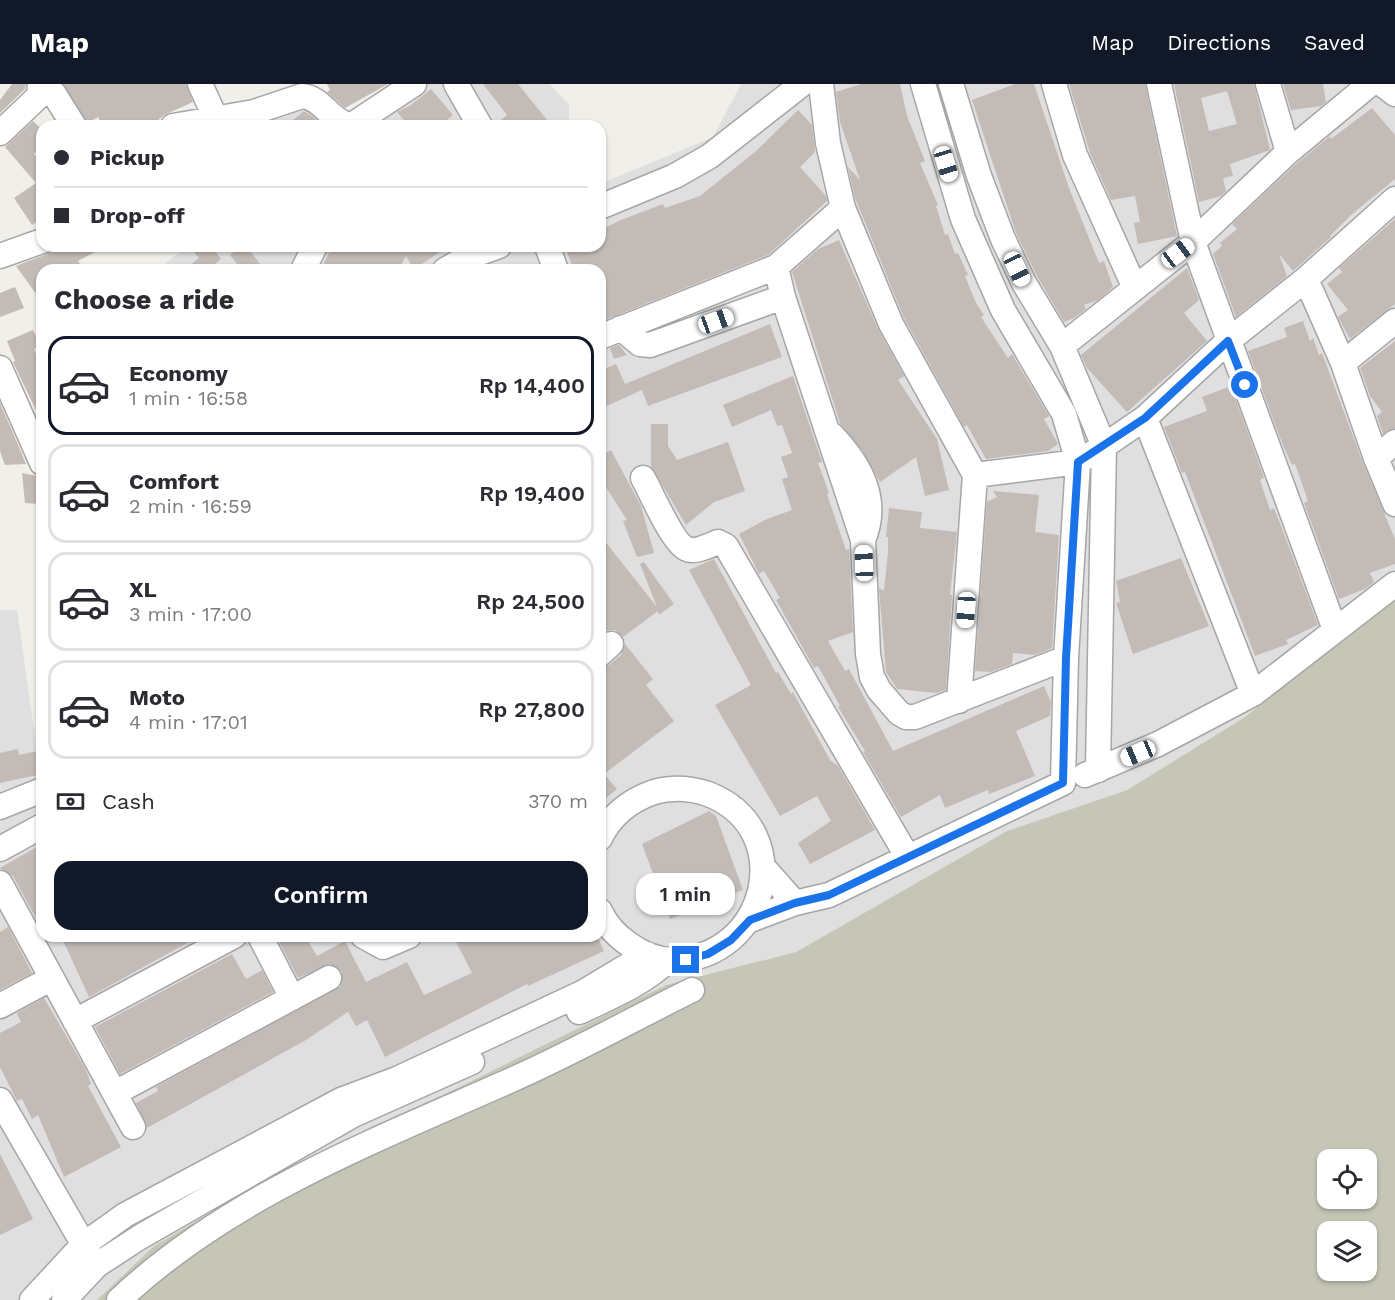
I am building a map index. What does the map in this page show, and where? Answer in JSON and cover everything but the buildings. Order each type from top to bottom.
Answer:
[{"type":"street","points":[[200,84],[216,119]]},
{"type":"street","points":[[361,120],[414,84]]},
{"type":"street","points":[[456,84],[476,120]]},
{"type":"street","points":[[606,205],[675,176],[710,156],[802,84]]},
{"type":"street","points":[[821,84],[828,143],[843,208],[891,324],[975,475],[959,701]]},
{"type":"street","points":[[923,84],[971,240],[1003,310],[1064,414],[1078,462],[1066,658],[1063,783]]},
{"type":"street","points":[[951,84],[979,176],[1003,239],[1024,284],[1062,346],[1104,446],[1098,770]]},
{"type":"street","points":[[1054,84],[1075,155],[1134,285]]},
{"type":"street","points":[[1159,84],[1193,242],[1335,630]]},
{"type":"street","points":[[1268,84],[1288,152]]},
{"type":"street","points":[[1062,346],[1134,285],[1193,242],[1288,152],[1370,84]]},
{"type":"street","points":[[1382,84],[1395,94]]},
{"type":"street","points":[[0,133],[39,96],[41,86],[54,94],[70,120]]},
{"type":"street","points":[[210,120],[254,112],[301,90],[339,120]]},
{"type":"street","points":[[975,475],[1078,462],[1104,446],[1145,418],[1228,341],[1306,279],[1395,199]]},
{"type":"street","points":[[610,333],[776,267],[843,208]]},
{"type":"street","points":[[0,256],[36,243]]},
{"type":"street","points":[[456,264],[482,252]]},
{"type":"street","points":[[776,267],[783,297],[825,429],[850,454],[861,471],[871,516],[863,540],[869,668],[879,690],[906,717],[915,717],[1066,658]]},
{"type":"street","points":[[1306,279],[1343,363],[1376,458],[1395,504]]},
{"type":"street","points":[[610,333],[640,344],[650,345],[783,297]]},
{"type":"street","points":[[1343,363],[1395,321]]},
{"type":"street","points":[[0,368],[36,449]]},
{"type":"street","points":[[1145,418],[1253,694]]},
{"type":"street","points":[[1376,458],[1395,442]]},
{"type":"street","points":[[643,478],[677,539],[686,549],[693,550],[718,542],[726,546],[907,856]]},
{"type":"street","points":[[750,920],[795,903],[829,895],[1063,783],[1158,744],[1253,694],[1395,584]]},
{"type":"street","points":[[606,829],[617,813],[640,797],[666,789],[694,789],[720,799],[742,816],[757,840],[763,867],[761,895],[750,920],[731,940],[708,954],[686,960],[658,957],[617,936],[606,920]]},
{"type":"street","points":[[0,807],[36,792]]},
{"type":"street","points":[[0,849],[36,829]]},
{"type":"street","points":[[763,867],[795,903]]},
{"type":"street","points":[[0,883],[35,932]]},
{"type":"street","points":[[39,942],[52,978],[133,1127]]},
{"type":"street","points":[[75,1021],[223,942]]},
{"type":"street","points":[[263,942],[292,998]]},
{"type":"street","points":[[374,942],[383,947],[395,942]]},
{"type":"street","points":[[32,1300],[83,1245],[125,1215],[316,1124],[353,1115],[406,1094],[634,986],[653,974],[658,957]]},
{"type":"street","points":[[0,1006],[52,978]]},
{"type":"street","points":[[115,1093],[329,978]]},
{"type":"street","points":[[119,1300],[175,1251],[224,1219],[344,1156],[414,1122],[511,1080],[692,990]]},
{"type":"street","points":[[0,1100],[83,1245],[97,1265]]},
{"type":"street","points":[[64,1300],[97,1265],[316,1124]]},
{"type":"shaded area","points":[[409,84],[550,84],[569,105],[569,120],[355,120]]},
{"type":"shaded area","points":[[741,84],[1395,84],[1395,596],[1245,717],[1127,790],[1007,831],[796,952],[666,985],[248,1191],[154,1246],[97,1300],[0,1300],[0,610],[17,610],[36,737],[36,942],[606,942],[606,264],[166,263],[180,252],[606,252],[606,182],[713,137]]},
{"type":"shaded area","points":[[302,96],[342,120],[250,120]]},
{"type":"shaded area","points":[[1395,596],[1395,1300],[97,1300],[154,1246],[248,1191],[666,985],[796,952],[1007,831],[1127,790],[1245,717]]},
{"type":"route","points":[[686,960],[708,954],[731,940],[750,920],[795,903],[829,895],[1063,783],[1066,658],[1078,462],[1145,418],[1228,341],[1245,385]]}]
